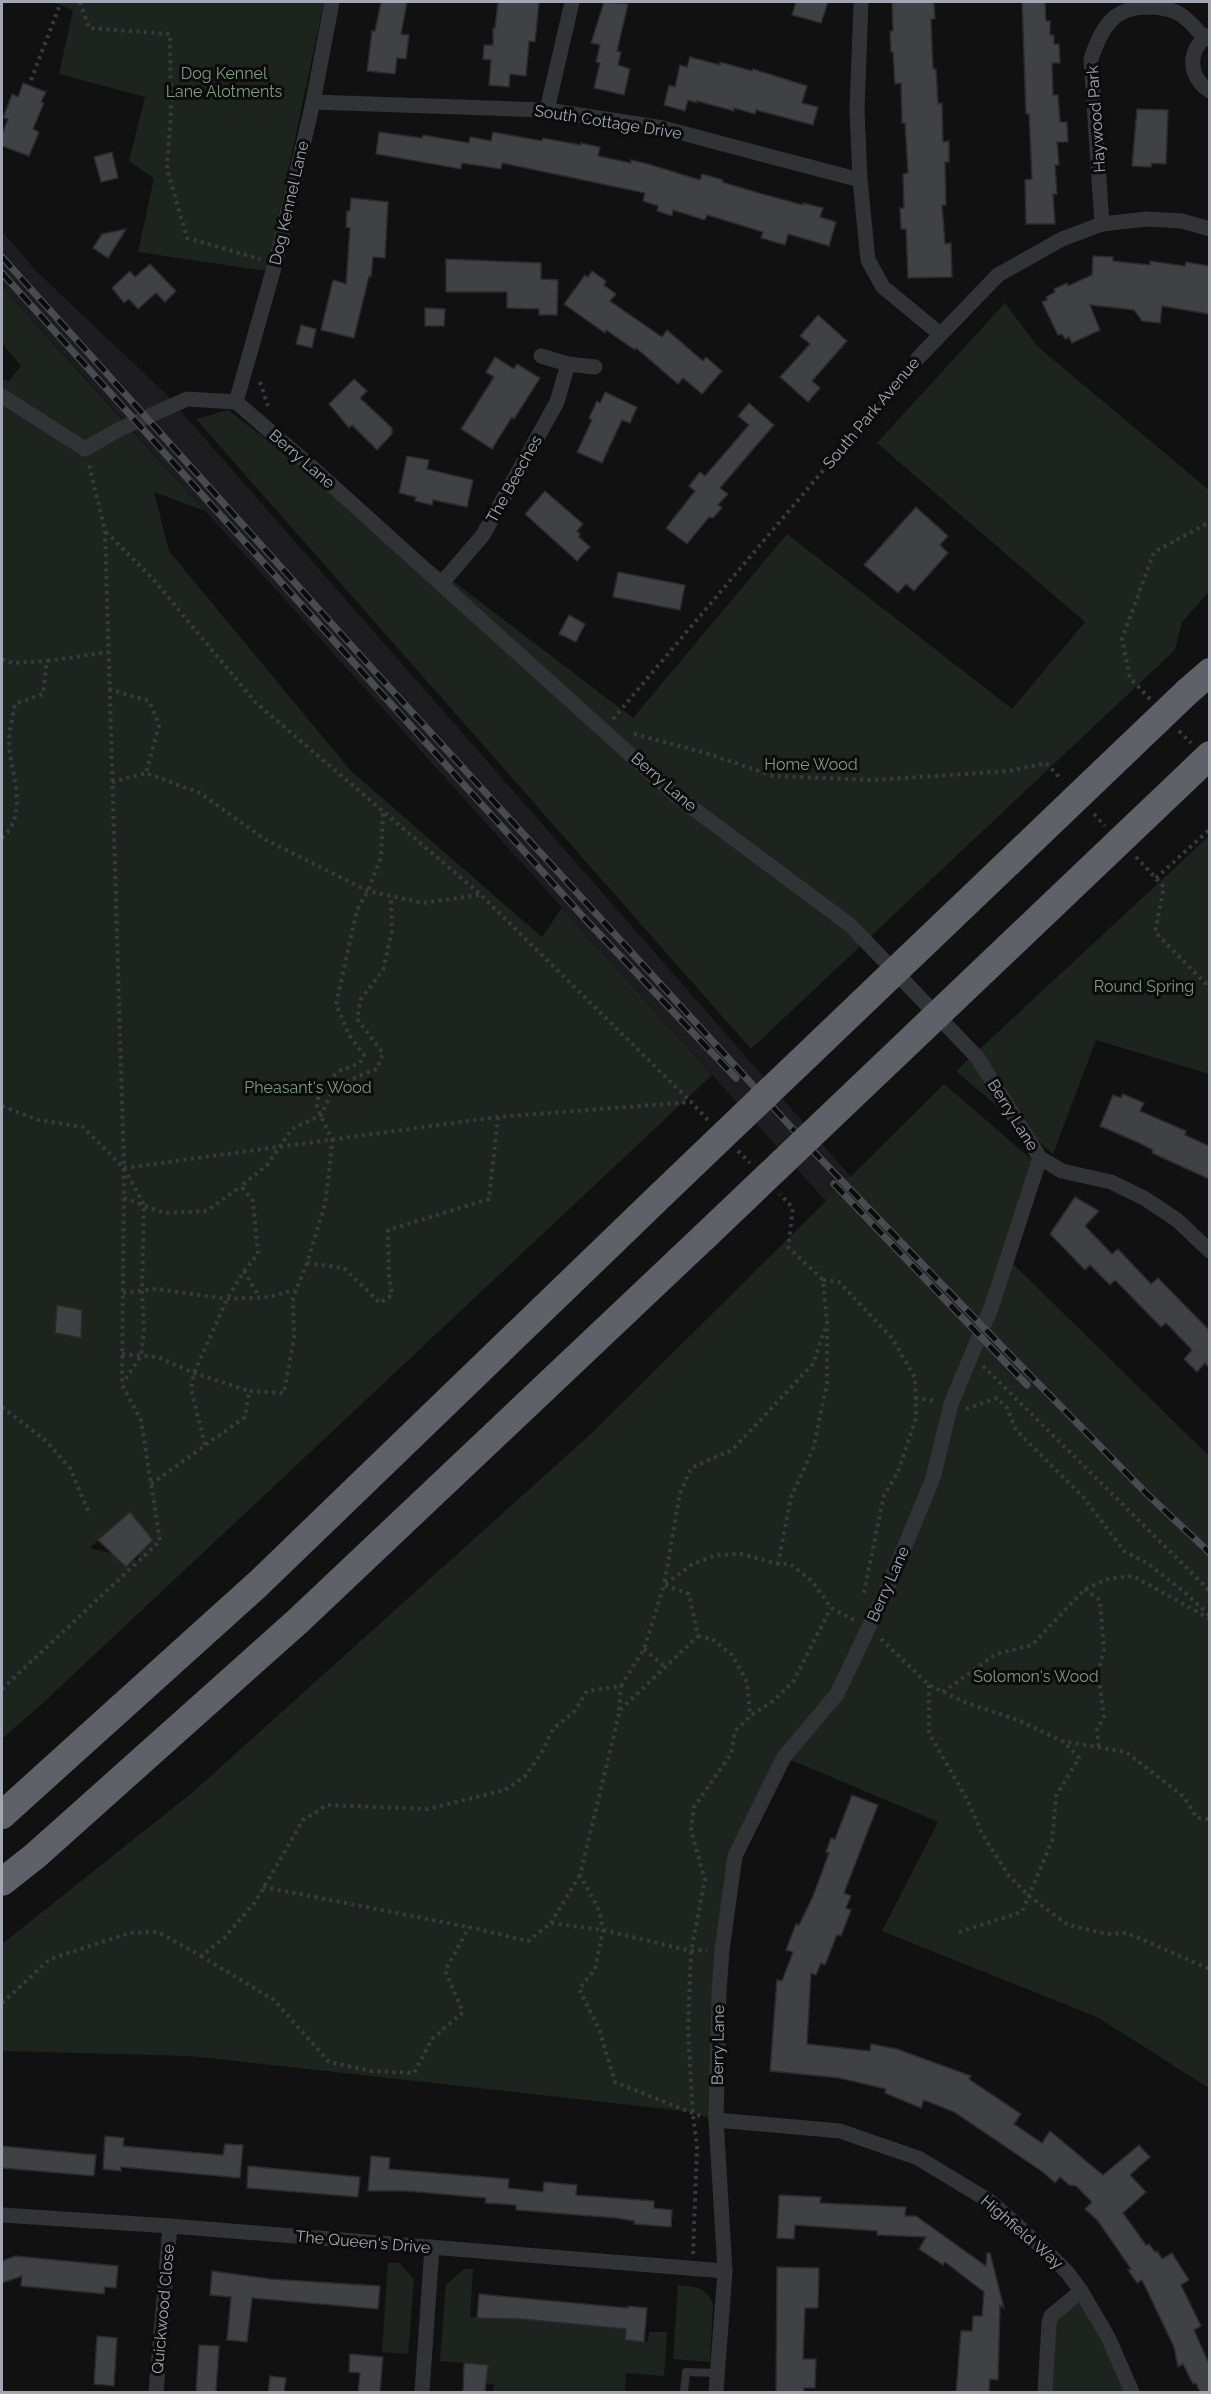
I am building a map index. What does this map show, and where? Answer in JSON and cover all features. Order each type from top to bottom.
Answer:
[{"type":"highway","points":[[2,1815],[258,1584],[662,1194],[1209,672]]},
{"type":"highway","points":[[2,1882],[35,1856],[298,1620],[1209,756]]},
{"type":"street","name":"Dog Kennel Lane","points":[[236,402],[275,263],[313,102],[332,2]]},
{"type":"street","points":[[547,110],[572,2]]},
{"type":"street","points":[[861,2],[857,110],[860,180],[868,260],[883,287],[940,334]]},
{"type":"street","name":"Haywood Park","points":[[1102,224],[1091,59],[1098,38],[1111,19],[1130,7],[1168,4],[1207,37],[1197,46],[1192,56],[1192,67],[1202,86],[1209,91]]},
{"type":"street","name":"South Cottage Drive","points":[[313,102],[547,110],[663,128],[860,180]]},
{"type":"street","name":"South Park Avenue","points":[[918,358],[998,275],[1062,239],[1102,224],[1147,219],[1182,221],[1209,229]]},
{"type":"street","points":[[541,356],[568,364],[595,368]]},
{"type":"street","name":"The Beeches","points":[[441,584],[483,535],[557,402],[568,364]]},
{"type":"street","points":[[2,396],[85,449],[118,430],[187,399],[236,402]]},
{"type":"street","name":"Berry Lane","points":[[236,402],[605,729],[675,795],[850,925],[977,1058],[1040,1158],[991,1308],[951,1404],[933,1478],[863,1624],[837,1694],[784,1756],[735,1856],[722,1950],[716,2120],[725,2271],[716,2392]]},
{"type":"street","points":[[1040,1158],[1062,1171],[1111,1182],[1144,1198],[1177,1220],[1209,1251]]},
{"type":"street","name":"Highfield Way","points":[[716,2120],[840,2131],[918,2158],[991,2202],[1067,2272],[1081,2291],[1107,2337],[1132,2392]]},
{"type":"street","name":"The Queen's Drive","points":[[2,2215],[170,2226],[725,2271]]},
{"type":"street","name":"Quickwood Close","points":[[156,2392],[170,2226]]},
{"type":"street","points":[[422,2392],[432,2247]]},
{"type":"street","points":[[1045,2392],[1051,2316],[1081,2291]]},
{"type":"lane","points":[[684,2392],[686,2372],[718,2373]]},
{"type":"path","points":[[31,80],[61,2]]},
{"type":"path","points":[[80,2],[89,28],[170,34],[171,112],[167,169],[187,237],[275,263]]},
{"type":"path","name":"South Park Avenue","points":[[605,729],[918,358]]},
{"type":"path","points":[[259,379],[267,402]]},
{"type":"path","points":[[2,1689],[160,1541],[141,1419],[122,1385],[124,1168],[105,531],[85,449]]},
{"type":"path","points":[[1152,702],[1130,678],[1122,639],[1154,552],[1209,522]]},
{"type":"path","points":[[105,531],[153,579],[256,703],[480,894],[714,1126]]},
{"type":"path","points":[[2,659],[12,663],[47,661],[108,652]]},
{"type":"path","points":[[2,837],[6,834],[18,808],[9,741],[15,704],[43,693],[47,661]]},
{"type":"path","points":[[109,689],[149,701],[159,726],[146,773]]},
{"type":"path","points":[[630,734],[706,753],[773,776],[873,780],[1009,771],[1046,763],[1066,785]]},
{"type":"path","points":[[112,782],[146,773],[200,793],[266,840],[368,891],[423,903],[480,894]]},
{"type":"path","points":[[1091,810],[1107,827]]},
{"type":"path","points":[[122,1354],[158,1357],[194,1373],[249,1390],[284,1393],[294,1338],[293,1298],[307,1263],[325,1204],[332,1140],[317,1107],[319,1090],[339,1071],[360,1063],[364,1055],[349,1035],[336,1004],[357,910],[368,891],[381,857],[383,812]]},
{"type":"path","points":[[1156,878],[1209,829]]},
{"type":"path","points":[[1131,853],[1164,887],[1155,932],[1206,983],[1209,983]]},
{"type":"path","points":[[123,1197],[164,1213],[207,1211],[267,1165],[292,1129],[321,1115],[333,1090],[356,1077],[377,1069],[383,1053],[357,1019],[361,999],[383,970],[392,932],[391,897]]},
{"type":"path","points":[[124,1168],[498,1117],[691,1102]]},
{"type":"path","points":[[2,1106],[38,1120],[83,1127],[124,1168],[144,1205],[142,1291],[144,1329],[141,1356],[122,1385]]},
{"type":"path","points":[[307,1263],[344,1268],[380,1303],[392,1295],[389,1276],[388,1230],[489,1200],[498,1117]]},
{"type":"path","points":[[730,1143],[754,1167]]},
{"type":"path","points":[[205,1445],[191,1389],[194,1373],[227,1299],[244,1271],[258,1254],[254,1201],[241,1186]]},
{"type":"path","points":[[777,1191],[793,1208],[788,1247],[823,1280],[839,1282],[892,1338],[915,1377],[916,1418],[898,1472],[884,1495],[862,1598]]},
{"type":"path","points":[[244,1271],[259,1297]]},
{"type":"path","points":[[778,1564],[791,1497],[813,1449],[827,1383],[827,1323],[823,1280]]},
{"type":"path","points":[[123,1293],[156,1289],[227,1299],[259,1297],[296,1290]]},
{"type":"path","points":[[618,1717],[621,1686],[644,1649],[664,1585],[680,1493],[691,1468],[732,1450],[757,1424],[813,1364],[827,1323]]},
{"type":"path","points":[[972,1355],[1209,1591]]},
{"type":"path","points":[[151,1484],[245,1417],[249,1390]]},
{"type":"path","points":[[965,1410],[997,1398],[1007,1408],[1016,1430],[1084,1497],[1124,1551],[1147,1563],[1188,1595],[1209,1618]]},
{"type":"path","points":[[2,1407],[45,1440],[70,1468],[90,1515]]},
{"type":"path","points":[[664,1585],[691,1565],[716,1555],[742,1554],[778,1564],[790,1564],[812,1581],[831,1608],[863,1624],[929,1685],[964,1702],[1018,1720],[1062,1741],[1125,1752],[1184,1797],[1197,1818],[1209,1819]]},
{"type":"path","points":[[943,1692],[996,1654],[1032,1645],[1085,1589],[1108,1579],[1133,1576],[1209,1618]]},
{"type":"path","points":[[664,1585],[689,1594],[698,1636]]},
{"type":"path","points":[[1085,1589],[1100,1600],[1104,1650],[1098,1672],[1104,1717],[1097,1730],[1099,1748]]},
{"type":"path","points":[[860,1610],[863,1624]]},
{"type":"path","points":[[263,1887],[468,1926],[528,1941],[551,1923],[580,1875],[620,1710],[698,1636]]},
{"type":"path","points":[[698,1636],[712,1639],[732,1655],[747,1682],[750,1716]]},
{"type":"path","points":[[644,1649],[665,1667]]},
{"type":"path","points":[[929,1685],[929,1733],[968,1802],[981,1832],[1009,1876],[1029,1896],[1068,1925],[1107,1934],[1127,1933],[1209,1969]]},
{"type":"path","points":[[201,1956],[224,1938],[256,1901],[303,1820],[327,1805],[428,1809],[505,1790],[525,1776],[541,1754],[553,1729],[574,1712],[587,1691],[621,1686]]},
{"type":"path","points":[[958,1932],[1022,1912],[1052,1841],[1056,1796],[1079,1758],[1062,1741]]},
{"type":"path","points":[[580,1875],[599,1910],[603,1930],[595,1969],[579,1989],[599,2029],[615,2082],[693,2115],[716,2120]]},
{"type":"path","points":[[551,1923],[603,1930],[691,1951],[722,1950]]},
{"type":"path","points":[[2,2003],[50,1959],[130,1933],[158,1932],[274,2000],[328,2062],[370,2071],[414,2073],[432,2039],[463,2012],[445,1971],[468,1926]]},
{"type":"shaded area","points":[[2,231],[36,271],[164,392],[894,1226],[868,1248],[2,287]]},
{"type":"green space","name":"Dog Kennel Lane Alotments","points":[[53,2],[324,2],[267,271],[138,252],[154,178],[129,161],[145,97],[59,74],[73,10]]},
{"type":"green space","name":"Pheasant's Wood","points":[[2,287],[205,511],[154,492],[169,551],[351,771],[542,937],[562,908],[712,1075],[2,1739],[2,379],[9,381],[21,366],[2,343]],"holes":[[[130,1512],[140,1561],[90,1548]]]},
{"type":"green space","name":"Home Wood","points":[[1005,303],[1037,346],[1209,490],[1209,592],[1182,622],[1175,650],[751,1049],[196,419],[228,410],[633,718],[787,534],[1012,709],[1085,622],[877,443]]},
{"type":"green space","name":"Round Spring","points":[[1209,836],[1209,1074],[1096,1040],[1053,1154],[956,1071]]},
{"type":"green space","name":"Solomon's Wood","points":[[944,1084],[1038,1165],[1007,1258],[1209,1456],[1209,2088],[1097,2017],[882,1931],[938,1822],[784,1757],[735,1856],[711,2118],[684,2111],[191,2056],[2,2051],[2,1944],[193,1792],[594,1431]]},
{"type":"green space","points":[[388,2263],[399,2263],[414,2279],[408,2354],[382,2352]]},
{"type":"green space","points":[[464,2269],[473,2269],[470,2317],[521,2319],[626,2329],[625,2340],[648,2342],[649,2332],[667,2332],[664,2376],[626,2373],[625,2392],[493,2392],[494,2384],[486,2384],[487,2365],[440,2361],[446,2285]]},
{"type":"green space","points":[[678,2285],[695,2287],[704,2291],[713,2305],[710,2362],[673,2359]]},
{"type":"green space","points":[[1081,2291],[1132,2392],[1045,2392],[1049,2323]]},
{"type":"building","points":[[381,2],[407,2],[401,34],[409,35],[406,59],[397,58],[395,74],[367,71],[372,31],[375,31]]},
{"type":"building","points":[[498,2],[539,2],[535,42],[529,41],[526,76],[510,74],[509,87],[489,85],[491,60],[483,59],[484,45],[493,45],[493,28],[495,28]]},
{"type":"building","points":[[604,2],[628,4],[617,51],[621,52],[618,65],[630,69],[624,95],[594,88],[600,63],[596,62],[600,45],[591,43]]},
{"type":"building","points":[[796,2],[828,2],[821,23],[792,15]]},
{"type":"building","points":[[892,2],[934,2],[935,19],[931,19],[933,69],[936,69],[938,104],[942,103],[943,142],[949,141],[949,162],[945,162],[946,205],[942,205],[945,244],[951,243],[952,277],[908,278],[906,229],[901,229],[900,208],[904,208],[903,174],[908,173],[905,123],[902,123],[901,83],[895,84],[893,52],[891,52]]},
{"type":"building","points":[[1022,2],[1045,2],[1046,21],[1050,21],[1050,35],[1054,35],[1054,44],[1059,44],[1060,63],[1052,63],[1053,95],[1058,95],[1060,122],[1067,122],[1068,142],[1057,142],[1059,165],[1055,165],[1057,194],[1053,194],[1055,224],[1026,224],[1025,180],[1032,179],[1029,114],[1026,114]]},
{"type":"building","points":[[690,57],[720,65],[720,62],[752,71],[753,69],[807,86],[802,103],[818,107],[813,125],[756,110],[755,114],[734,108],[734,111],[697,101],[697,103],[688,100],[685,111],[664,105],[669,85],[675,87],[680,65],[687,67]]},
{"type":"building","points":[[23,83],[46,92],[33,129],[39,132],[29,156],[2,146],[2,134],[8,119],[3,118],[12,94],[18,97]]},
{"type":"building","points":[[1137,109],[1168,110],[1166,164],[1152,163],[1151,167],[1132,166]]},
{"type":"building","points":[[379,132],[422,138],[423,135],[469,143],[470,137],[491,141],[493,132],[542,141],[543,138],[581,145],[581,143],[600,147],[598,156],[648,164],[700,180],[702,174],[766,195],[823,208],[820,217],[836,222],[829,246],[788,234],[785,245],[761,238],[763,232],[707,215],[705,220],[673,210],[672,216],[657,211],[658,206],[643,201],[645,193],[502,163],[501,169],[462,163],[461,169],[376,154]]},
{"type":"building","points":[[112,152],[118,178],[101,182],[94,157]]},
{"type":"building","points":[[351,198],[388,202],[385,258],[373,257],[371,277],[369,276],[354,338],[321,330],[333,280],[346,284],[350,228],[346,227]]},
{"type":"building","points":[[126,229],[108,258],[93,248],[102,234]]},
{"type":"building","points":[[1093,256],[1113,257],[1113,261],[1150,265],[1150,261],[1185,266],[1186,262],[1209,266],[1209,314],[1162,306],[1160,323],[1142,321],[1134,310],[1090,305],[1100,330],[1072,343],[1069,337],[1065,339],[1062,334],[1058,335],[1042,302],[1055,292],[1054,289],[1067,283],[1068,286],[1092,275]]},
{"type":"building","points":[[446,259],[541,263],[541,279],[558,280],[557,315],[539,315],[539,309],[507,308],[507,292],[446,292]]},
{"type":"building","points":[[150,264],[176,291],[165,302],[156,293],[138,309],[129,299],[124,303],[112,288],[130,271],[135,277]]},
{"type":"building","points":[[592,271],[606,281],[604,285],[616,294],[610,301],[662,337],[667,330],[703,361],[706,357],[722,371],[702,394],[683,378],[678,384],[636,348],[635,350],[606,330],[605,333],[564,304],[585,275],[588,277]]},
{"type":"building","points":[[425,308],[445,309],[444,326],[425,326]]},
{"type":"building","points":[[818,315],[847,341],[812,381],[820,388],[808,402],[780,377],[810,344],[800,336]]},
{"type":"building","points":[[301,325],[316,329],[312,348],[296,344]]},
{"type":"building","points":[[495,357],[514,369],[517,364],[540,378],[492,449],[461,429],[494,377],[486,372]]},
{"type":"building","points":[[354,379],[367,391],[360,398],[392,428],[392,434],[377,450],[352,425],[349,428],[329,404]]},
{"type":"building","points":[[605,392],[637,407],[630,423],[622,420],[602,463],[577,452],[592,420],[589,418],[597,401],[600,403]]},
{"type":"building","points":[[749,403],[774,425],[720,488],[728,494],[718,505],[722,508],[713,518],[709,517],[687,544],[666,528],[695,491],[689,486],[700,472],[705,476],[749,425],[738,416]]},
{"type":"building","points":[[407,456],[429,460],[427,469],[473,480],[467,507],[433,500],[432,505],[415,501],[416,497],[399,493]]},
{"type":"building","points":[[545,491],[583,524],[577,531],[580,534],[579,537],[590,547],[577,561],[525,514]]},
{"type":"building","points":[[916,507],[948,536],[940,545],[948,553],[914,591],[906,584],[898,593],[864,565]]},
{"type":"building","points":[[618,572],[685,585],[680,610],[613,597]]},
{"type":"building","points":[[569,615],[585,624],[576,642],[559,634]]},
{"type":"building","points":[[1123,1094],[1144,1103],[1140,1111],[1186,1131],[1185,1135],[1209,1146],[1209,1179],[1100,1126],[1113,1095],[1121,1098]]},
{"type":"building","points":[[1075,1197],[1099,1211],[1085,1226],[1112,1254],[1118,1249],[1151,1284],[1158,1278],[1209,1330],[1209,1368],[1205,1363],[1197,1372],[1184,1359],[1192,1350],[1166,1323],[1161,1327],[1115,1280],[1110,1285],[1090,1265],[1085,1270],[1050,1234]]},
{"type":"building","points":[[57,1305],[82,1310],[81,1338],[55,1333]]},
{"type":"building","points":[[130,1512],[153,1540],[126,1567],[98,1540]]},
{"type":"building","points":[[852,1795],[878,1805],[844,1893],[851,1896],[846,1908],[851,1910],[841,1936],[837,1935],[825,1965],[821,1963],[816,1975],[811,1973],[807,2044],[870,2051],[871,2044],[897,2049],[971,2076],[969,2079],[1021,2114],[1014,2124],[1042,2143],[1050,2131],[1103,2175],[1139,2145],[1150,2157],[1130,2175],[1146,2192],[1123,2213],[1146,2245],[1149,2244],[1155,2252],[1157,2251],[1162,2259],[1172,2253],[1189,2280],[1181,2285],[1201,2326],[1194,2330],[1209,2364],[1209,2392],[1200,2392],[1196,2383],[1193,2384],[1183,2364],[1178,2367],[1174,2347],[1142,2280],[1137,2283],[1128,2270],[1131,2269],[1098,2221],[1085,2209],[1092,2202],[1076,2186],[1069,2185],[1060,2177],[1055,2183],[1043,2172],[954,2112],[924,2100],[921,2108],[885,2093],[886,2089],[839,2078],[770,2071],[777,1980],[782,1981],[793,1952],[786,1950],[796,1924],[799,1925],[813,1896],[829,1853],[826,1852],[831,1838],[835,1839]]},
{"type":"building","points":[[105,2136],[124,2138],[123,2146],[223,2155],[225,2144],[243,2145],[240,2178],[121,2167],[121,2171],[103,2169]]},
{"type":"building","points":[[2,2146],[96,2155],[94,2176],[2,2168]]},
{"type":"building","points":[[371,2156],[390,2158],[389,2169],[509,2179],[508,2188],[543,2192],[544,2182],[577,2185],[576,2195],[654,2201],[654,2208],[672,2210],[671,2227],[634,2224],[634,2221],[616,2218],[516,2210],[516,2205],[485,2203],[486,2198],[406,2191],[368,2191]]},
{"type":"building","points":[[248,2166],[360,2177],[358,2197],[247,2188]]},
{"type":"building","points":[[779,2195],[821,2197],[820,2203],[906,2207],[905,2216],[916,2216],[986,2266],[987,2253],[990,2253],[1004,2308],[1000,2305],[998,2380],[990,2379],[989,2392],[956,2392],[961,2331],[972,2331],[973,2316],[982,2316],[984,2292],[945,2262],[943,2265],[919,2249],[926,2237],[877,2235],[877,2231],[795,2225],[794,2239],[777,2238]]},
{"type":"building","points":[[15,2256],[118,2266],[116,2288],[105,2287],[104,2294],[21,2286],[22,2276],[2,2283],[2,2261]]},
{"type":"building","points":[[777,2267],[819,2268],[818,2308],[805,2308],[803,2359],[816,2359],[815,2388],[804,2388],[804,2392],[776,2392]]},
{"type":"building","points":[[212,2271],[271,2279],[380,2286],[378,2309],[252,2298],[247,2342],[227,2340],[231,2297],[210,2295]]},
{"type":"building","points":[[479,2294],[647,2308],[644,2342],[625,2340],[626,2329],[521,2319],[477,2318]]},
{"type":"building","points":[[97,2336],[117,2338],[114,2386],[94,2384]]},
{"type":"building","points":[[199,2345],[219,2346],[216,2392],[196,2392]]},
{"type":"building","points":[[350,2354],[383,2357],[380,2392],[358,2392],[360,2373],[349,2372]]},
{"type":"building","points":[[464,2363],[488,2365],[485,2392],[463,2392]]},
{"type":"building","points":[[270,2376],[286,2378],[284,2392],[268,2392]]},
{"type":"railway","points":[[2,257],[369,665],[812,1150],[1147,1494],[1210,1553]]},
{"type":"railway","points":[[2,273],[586,920],[736,1078]]},
{"type":"railway","points":[[834,1184],[1027,1385]]}]
